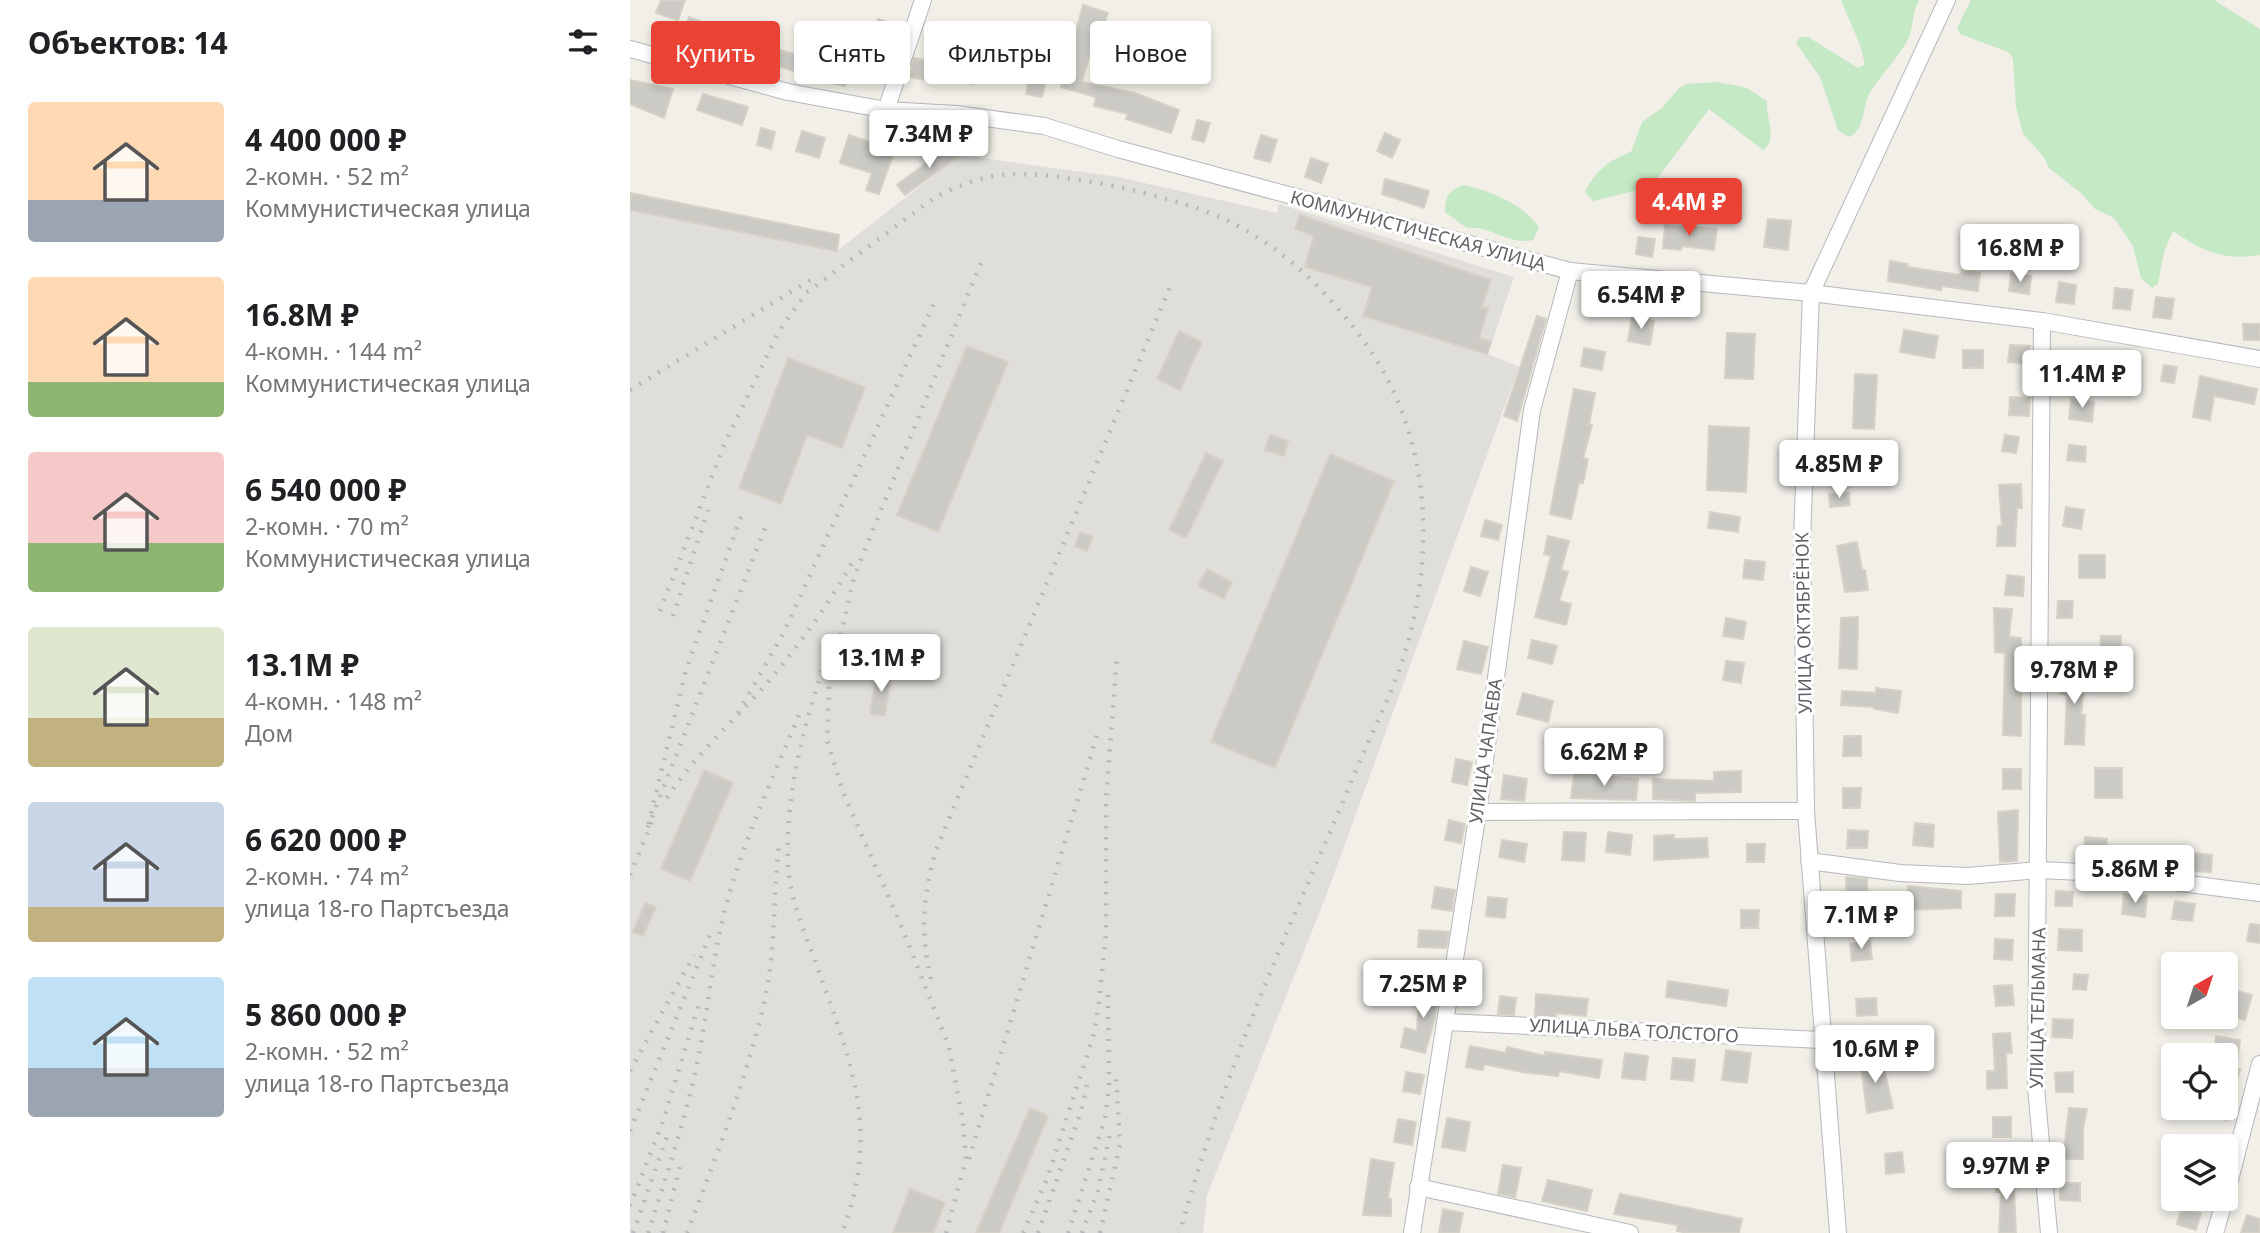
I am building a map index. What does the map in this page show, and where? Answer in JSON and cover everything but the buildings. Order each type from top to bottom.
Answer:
[{"type":"street","points":[[886,110],[923,0]]},
{"type":"street","name":"УЛИЦА ОКТЯБРЁНОК","points":[[1838,1233],[1821,1040],[1806,811],[1802,540],[1811,293],[1947,0]]},
{"type":"street","name":"КОММУНИСТИЧЕСКАЯ УЛИЦА","points":[[630,50],[788,92],[886,110],[956,114],[1044,126],[1118,149],[1570,271],[1811,293],[2042,321],[2260,359]]},
{"type":"street","name":"УЛИЦА ЧАПАЕВА","points":[[1412,1233],[1478,812],[1532,410],[1570,271]]},
{"type":"street","name":"УЛИЦА ТЕЛЬМАНА","points":[[2042,321],[2036,1087],[2049,1233]]},
{"type":"street","points":[[1478,812],[1806,811]]},
{"type":"street","points":[[1809,862],[1900,873],[1967,876],[2039,870],[2103,873],[2260,893]]},
{"type":"street","name":"УЛИЦА ЛЬВА ТОЛСТОГО","points":[[1446,1022],[1821,1040]]},
{"type":"street","points":[[2238,1148],[2260,1064]]},
{"type":"street","points":[[1418,1187],[1630,1233]]},
{"type":"street","points":[[2216,1233],[2222,1211]]},
{"type":"shaded area","points":[[960,155],[1118,177],[1277,213],[1279,204],[1514,277],[1488,354],[1519,367],[1326,896],[1207,1195],[1203,1233],[630,1233],[630,210],[837,251]]},
{"type":"green space","points":[[1841,0],[1919,0],[1907,41],[1869,94],[1861,124],[1849,137],[1838,130],[1820,77],[1796,43],[1800,37],[1808,37],[1858,68],[1864,65],[1859,43]]},
{"type":"green space","points":[[1971,0],[2214,0],[2260,29],[2260,255],[2235,257],[2214,253],[2173,231],[2164,252],[2158,284],[2152,288],[2141,278],[2133,246],[2114,218],[2095,209],[2081,193],[2049,168],[2044,157],[2023,134],[2016,107],[2013,58],[2008,52],[1960,34],[1957,28]]},
{"type":"green space","points":[[1717,82],[1747,88],[1767,101],[1771,134],[1768,145],[1763,150],[1709,109],[1651,187],[1593,201],[1585,192],[1589,184],[1604,167],[1631,152],[1642,122],[1662,108],[1679,88],[1687,84]]},
{"type":"green space","points":[[1464,185],[1496,195],[1525,212],[1539,228],[1533,240],[1516,240],[1484,229],[1467,228],[1445,212],[1449,194]]},
{"type":"railway","points":[[660,611],[724,445],[779,331],[806,293],[934,198],[950,190],[975,180],[1002,175],[1051,176],[1112,186],[1199,209],[1241,227],[1279,252],[1312,281],[1343,314],[1382,369],[1401,409],[1414,450],[1421,493],[1423,537],[1420,581],[1400,668],[1243,1040],[1203,1155],[1180,1233]]},
{"type":"railway","points":[[946,1233],[966,1159],[963,1122],[949,1047],[903,930],[843,792],[827,740],[829,688],[854,577],[982,260]]},
{"type":"railway","points":[[630,390],[812,279]]},
{"type":"railway","points":[[931,979],[925,946],[924,914],[936,850],[1172,282]]},
{"type":"railway","points":[[738,713],[784,632],[935,301]]},
{"type":"railway","points":[[673,616],[708,510]]},
{"type":"railway","points":[[741,517],[686,670],[647,830],[765,528]]},
{"type":"railway","points":[[667,798],[690,767],[792,653],[852,563]]},
{"type":"railway","points":[[829,650],[799,755],[790,808],[788,863],[797,910],[838,1026],[856,1092],[860,1159],[854,1194],[842,1233]]},
{"type":"railway","points":[[1023,1233],[1047,1179],[1094,1034],[1106,934],[1106,799],[1117,656]]},
{"type":"railway","points":[[648,1233],[692,1086],[719,934],[730,891],[755,821],[802,708]]},
{"type":"railway","points":[[969,1159],[1098,732]]},
{"type":"railway","points":[[630,875],[652,822]]},
{"type":"railway","points":[[687,1233],[720,1146],[758,1029],[771,960],[779,844]]},
{"type":"railway","points":[[630,1131],[712,930]]},
{"type":"railway","points":[[630,1071],[694,955]]},
{"type":"railway","points":[[1068,1233],[1105,1119],[1109,1086],[1108,993]]},
{"type":"railway","points":[[630,1206],[662,1124],[699,1004]]},
{"type":"railway","points":[[1100,1233],[1120,1145],[1116,1074]]},
{"type":"railway","points":[[1038,1233],[1081,1111],[1088,1080]]},
{"type":"railway","points":[[1082,1233],[1098,1191],[1111,1129]]},
{"type":"railway","points":[[633,1233],[668,1134]]},
{"type":"railway","points":[[663,1233],[681,1162]]}]
